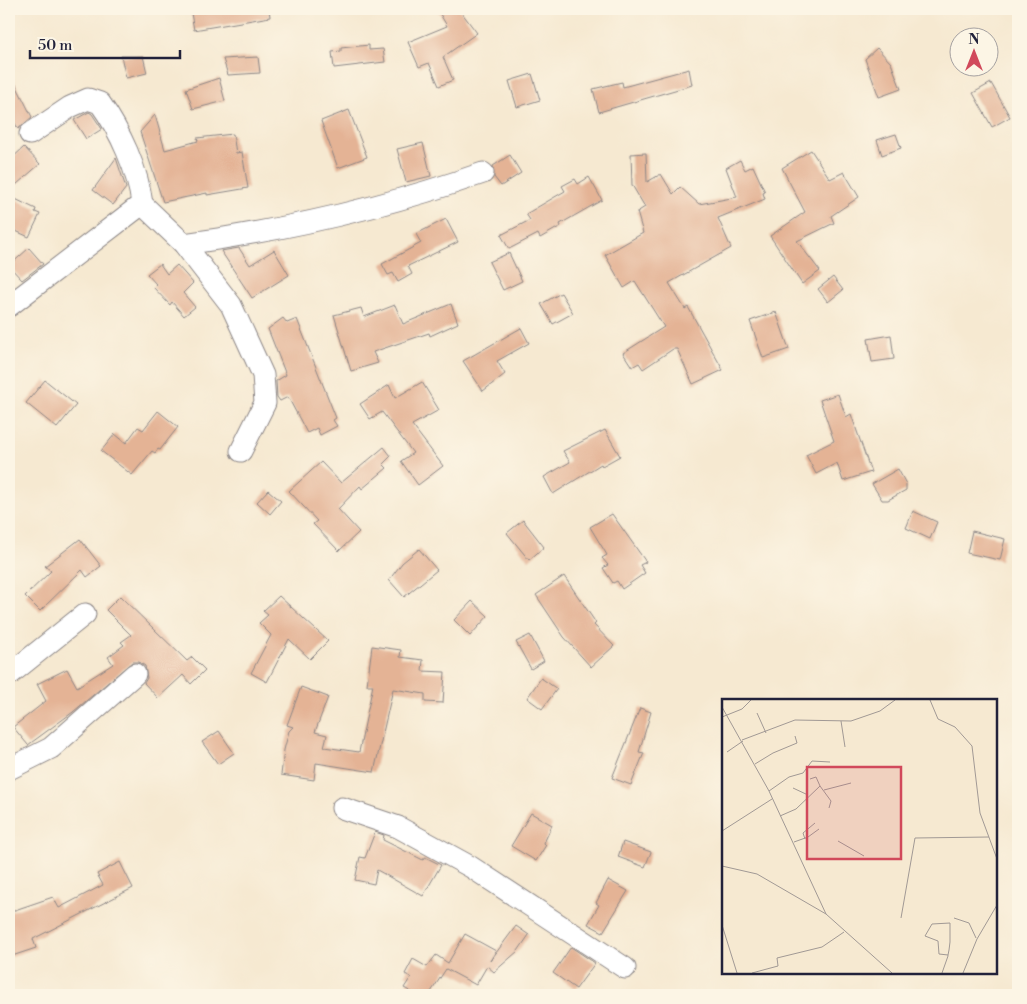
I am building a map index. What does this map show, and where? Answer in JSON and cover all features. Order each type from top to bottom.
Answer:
[{"type":"street","points":[[30,134],[70,107],[88,99],[100,103],[128,156],[140,190],[142,204],[184,244],[231,305],[263,375],[266,403],[241,451]]},
{"type":"street","points":[[184,244],[244,236],[293,226],[430,192],[483,173]]},
{"type":"street","points":[[10,304],[142,204]]},
{"type":"street","points":[[9,675],[85,614]]},
{"type":"street","points":[[9,769],[51,748],[135,674]]},
{"type":"street","points":[[342,808],[398,827],[471,867],[625,968]]},
{"type":"building","points":[[209,9],[269,9],[270,17],[194,30],[191,13],[210,11]]},
{"type":"building","points":[[437,9],[459,9],[477,33],[443,57],[453,80],[439,86],[429,63],[419,67],[408,42],[447,26]]},
{"type":"building","points":[[369,45],[369,50],[383,49],[385,62],[334,68],[332,52],[341,51],[341,48]]},
{"type":"building","points":[[877,48],[891,63],[901,89],[879,97],[865,59]]},
{"type":"building","points":[[121,56],[143,56],[147,73],[126,78]]},
{"type":"building","points":[[258,57],[260,73],[228,75],[223,59]]},
{"type":"building","points":[[689,69],[692,85],[599,112],[593,89],[622,82],[623,87]]},
{"type":"building","points":[[9,71],[32,117],[18,129],[9,112]]},
{"type":"building","points":[[532,74],[540,100],[517,107],[509,81]]},
{"type":"building","points":[[219,78],[225,101],[193,109],[186,89]]},
{"type":"building","points":[[991,83],[1010,117],[992,127],[973,93]]},
{"type":"building","points":[[349,110],[367,157],[338,168],[321,121]]},
{"type":"building","points":[[89,112],[102,129],[86,139],[74,120]]},
{"type":"building","points":[[155,115],[165,150],[198,141],[197,138],[233,134],[236,153],[242,152],[248,188],[207,195],[207,193],[163,202],[140,132]]},
{"type":"building","points":[[896,134],[901,148],[882,155],[877,140]]},
{"type":"building","points":[[423,143],[431,176],[406,182],[397,149]]},
{"type":"building","points":[[24,147],[40,164],[9,191],[9,161]]},
{"type":"building","points":[[811,150],[830,179],[844,172],[859,197],[831,216],[834,223],[797,241],[820,271],[802,284],[770,236],[805,212],[782,168]]},
{"type":"building","points":[[646,153],[647,182],[661,174],[673,194],[680,187],[699,204],[737,197],[726,168],[740,160],[745,170],[753,166],[765,192],[763,193],[765,199],[718,218],[731,248],[669,283],[685,309],[688,307],[723,370],[693,384],[677,349],[673,349],[643,369],[639,363],[632,367],[623,353],[664,327],[635,281],[624,288],[605,255],[643,233],[637,212],[645,207],[632,185],[631,154]]},
{"type":"building","points":[[510,155],[521,173],[501,186],[494,177],[493,166]]},
{"type":"building","points":[[116,158],[126,188],[113,205],[93,190]]},
{"type":"building","points":[[589,177],[602,200],[540,238],[538,234],[509,249],[501,235],[530,220],[526,214],[565,191],[562,186],[575,179],[578,184]]},
{"type":"building","points":[[9,196],[36,209],[35,212],[40,214],[29,237],[9,228]]},
{"type":"building","points":[[446,219],[458,242],[408,266],[412,274],[398,282],[393,273],[388,275],[382,264],[421,243],[416,234]]},
{"type":"building","points":[[29,248],[43,264],[22,280],[9,266]]},
{"type":"building","points":[[239,248],[250,265],[274,250],[289,275],[252,298],[221,251]]},
{"type":"building","points":[[509,253],[522,281],[503,290],[489,262]]},
{"type":"building","points":[[160,264],[167,274],[177,265],[193,283],[183,293],[195,307],[184,316],[172,302],[170,305],[153,287],[156,284],[147,274]]},
{"type":"building","points":[[833,277],[843,290],[828,302],[818,289]]},
{"type":"building","points":[[561,293],[573,313],[553,324],[541,304]]},
{"type":"building","points":[[451,304],[458,323],[430,336],[429,333],[373,352],[378,363],[351,371],[334,315],[361,308],[364,317],[395,305],[403,324]]},
{"type":"building","points":[[776,312],[789,349],[763,358],[750,321]]},
{"type":"building","points":[[283,318],[287,323],[297,319],[336,418],[333,420],[337,426],[320,435],[317,428],[307,433],[288,397],[280,401],[277,397],[276,381],[286,375],[268,329]]},
{"type":"building","points":[[521,328],[529,343],[497,361],[505,374],[483,391],[463,361]]},
{"type":"building","points":[[891,335],[894,359],[872,362],[868,339]]},
{"type":"building","points":[[45,380],[76,405],[57,428],[26,403]]},
{"type":"building","points":[[422,382],[439,410],[412,425],[443,466],[418,485],[401,461],[413,453],[382,412],[370,419],[360,404],[389,385],[395,398]]},
{"type":"building","points":[[838,394],[846,417],[851,414],[871,472],[843,481],[837,463],[816,474],[806,455],[834,441],[820,400]]},
{"type":"building","points":[[158,411],[178,427],[160,450],[158,449],[155,453],[152,451],[132,475],[101,451],[115,434],[126,443],[138,427],[143,430]]},
{"type":"building","points":[[605,430],[620,456],[602,466],[601,464],[553,494],[544,477],[570,462],[563,451]]},
{"type":"building","points":[[384,447],[391,456],[383,464],[387,468],[362,489],[360,486],[338,509],[359,532],[339,551],[313,524],[317,521],[289,491],[321,462],[341,483]]},
{"type":"building","points":[[898,469],[906,484],[906,490],[888,500],[882,500],[872,484]]},
{"type":"building","points":[[268,490],[281,501],[270,514],[257,502]]},
{"type":"building","points":[[913,511],[937,522],[930,539],[906,528]]},
{"type":"building","points":[[612,514],[646,562],[640,565],[645,573],[622,589],[617,581],[613,583],[603,568],[608,565],[602,558],[607,555],[590,527]]},
{"type":"building","points":[[523,520],[544,547],[529,560],[507,533]]},
{"type":"building","points":[[972,531],[1005,539],[1000,560],[967,553]]},
{"type":"building","points":[[80,539],[101,566],[87,577],[82,570],[40,611],[25,596],[51,571],[45,566]]},
{"type":"building","points":[[419,549],[437,570],[404,597],[389,580],[402,563]]},
{"type":"building","points":[[564,576],[596,623],[594,625],[614,646],[591,667],[564,637],[536,595]]},
{"type":"building","points":[[120,596],[187,661],[192,657],[205,670],[191,684],[183,675],[158,698],[144,683],[147,678],[145,666],[139,662],[132,662],[73,712],[28,745],[13,727],[46,701],[37,684],[67,669],[77,687],[113,664],[108,657],[124,645],[121,642],[131,635],[106,610]]},
{"type":"building","points":[[279,596],[328,641],[310,659],[289,639],[267,682],[251,673],[271,635],[259,623],[268,615],[263,611]]},
{"type":"building","points":[[472,601],[488,616],[470,636],[454,620]]},
{"type":"building","points":[[530,635],[544,661],[531,669],[516,642]]},
{"type":"building","points":[[372,646],[401,650],[400,657],[423,660],[422,671],[445,672],[443,703],[425,702],[425,694],[393,689],[374,772],[316,763],[314,780],[281,775],[284,750],[289,731],[293,727],[287,725],[301,687],[328,697],[315,732],[327,735],[324,747],[359,752],[373,685],[367,685]]},
{"type":"building","points":[[541,678],[557,689],[542,709],[527,698]]},
{"type":"building","points":[[640,708],[651,712],[639,752],[644,753],[631,785],[612,778]]},
{"type":"building","points":[[219,731],[234,753],[218,764],[202,742]]},
{"type":"building","points":[[531,813],[552,825],[544,843],[546,845],[536,861],[511,846]]},
{"type":"building","points":[[375,832],[384,835],[383,840],[423,860],[425,857],[441,865],[423,896],[377,870],[374,884],[355,880],[360,857],[365,858]]},
{"type":"building","points":[[623,842],[651,852],[645,867],[618,857]]},
{"type":"building","points":[[120,862],[133,888],[33,939],[36,948],[9,957],[9,912],[53,897],[59,908],[103,885],[97,874]]},
{"type":"building","points":[[608,880],[628,891],[603,932],[588,924],[599,905],[596,903]]},
{"type":"building","points":[[516,926],[529,935],[518,951],[494,972],[487,966],[476,985],[446,969],[429,995],[417,995],[404,988],[411,977],[405,974],[413,959],[427,967],[436,955],[448,963],[465,934],[496,951],[490,961]]},
{"type":"building","points":[[571,947],[595,963],[576,989],[553,973]]}]
